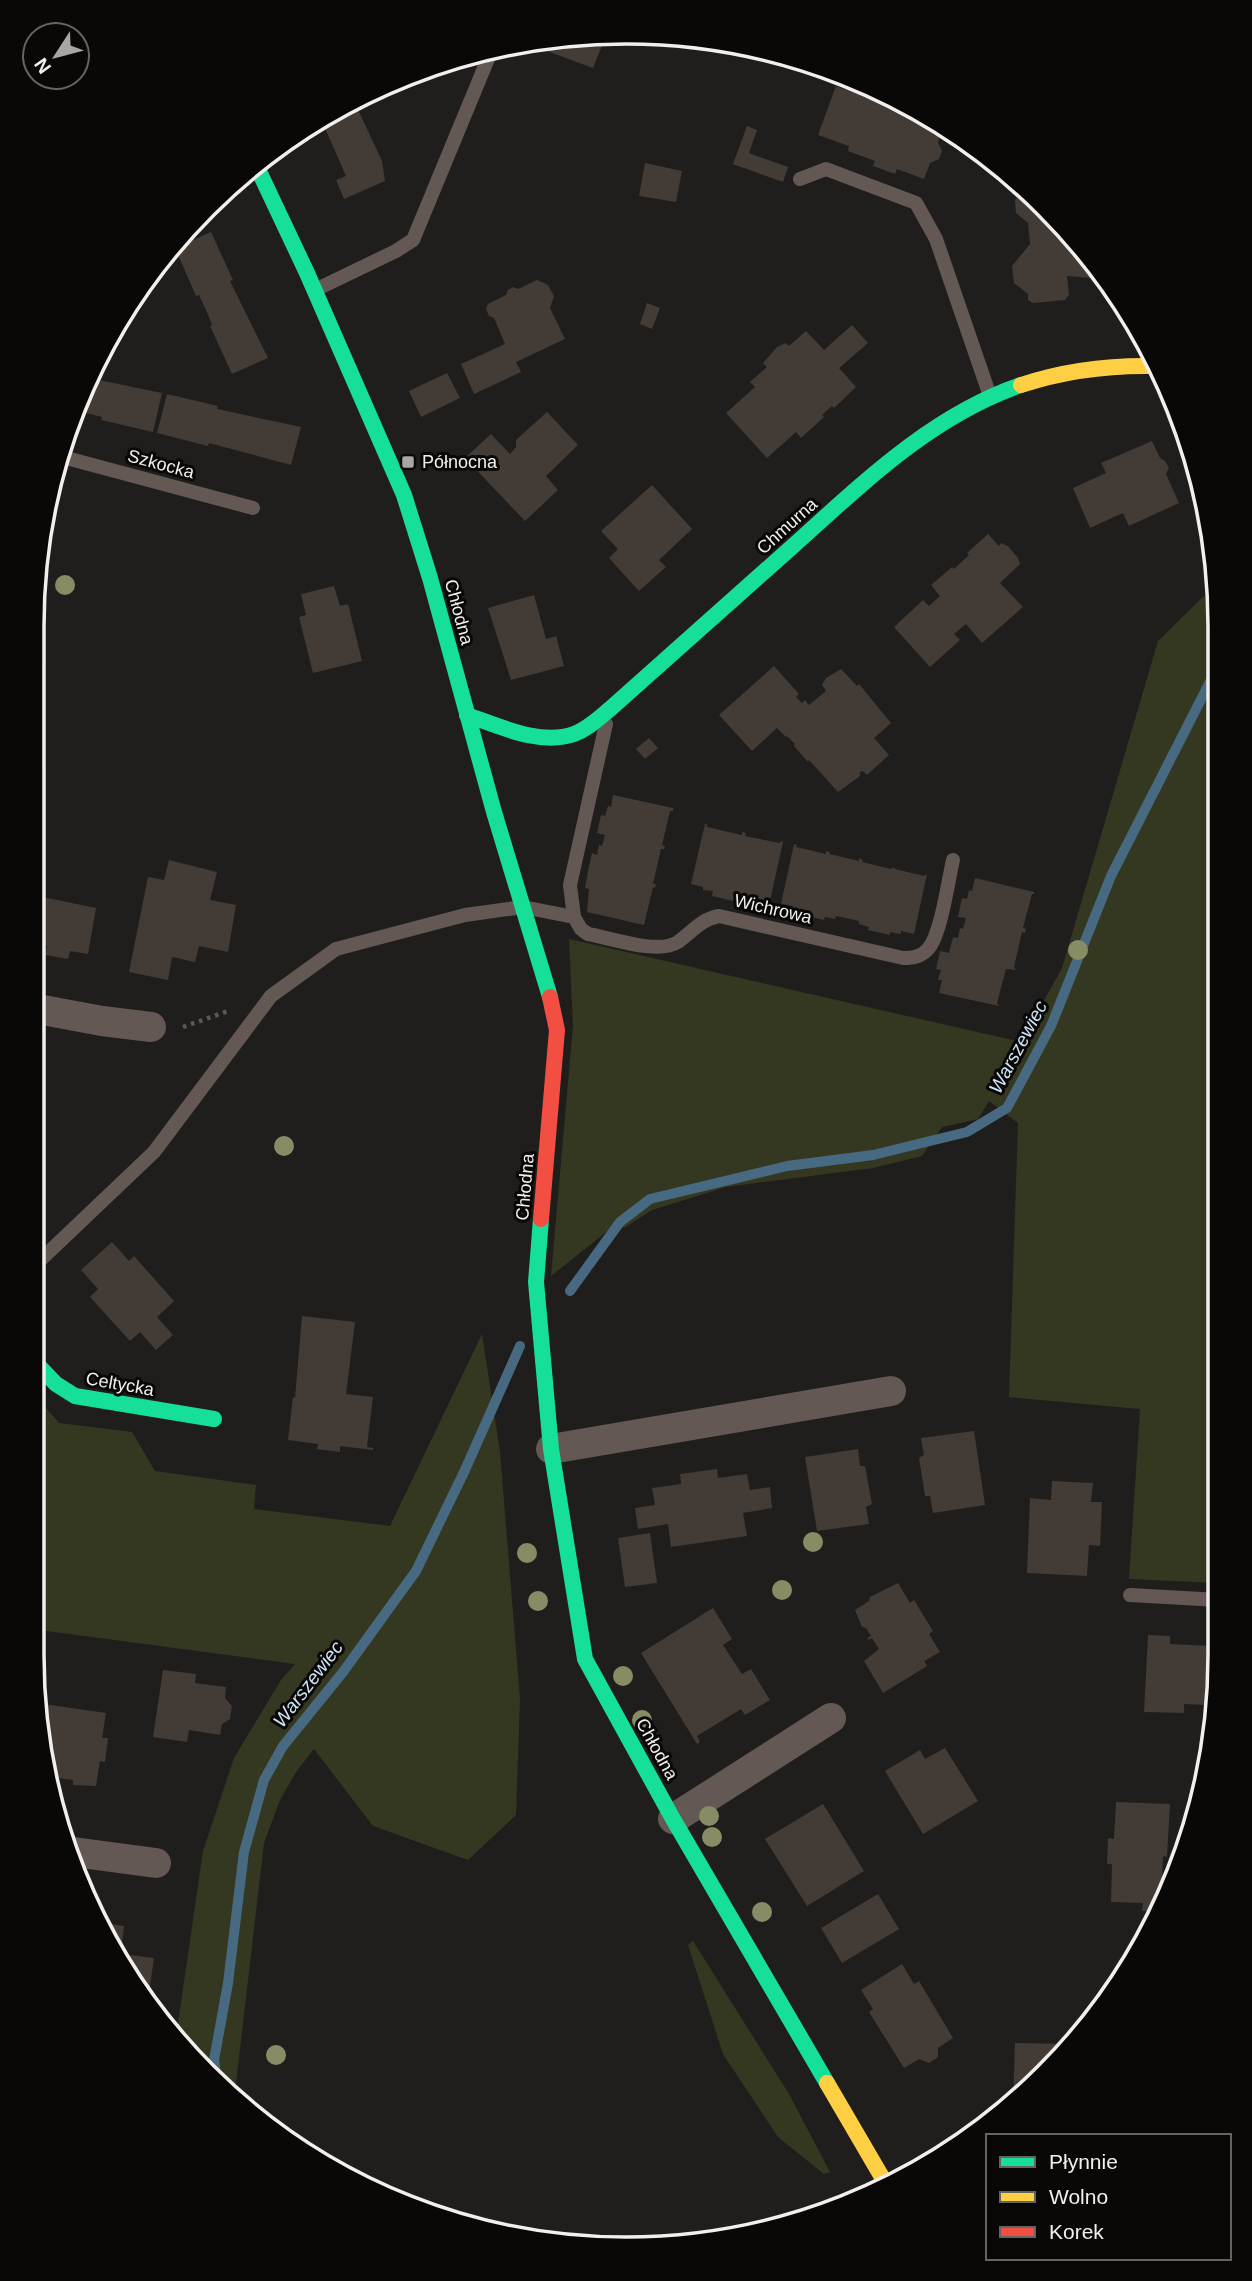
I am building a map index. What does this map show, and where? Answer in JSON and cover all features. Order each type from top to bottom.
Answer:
[{"type":"street","name":"Chłodna","points":[[260,174],[315,290],[404,495],[552,1006],[557,1030],[536,1282],[551,1449],[585,1659],[673,1819],[882,2178]]},
{"type":"street","name":"Chmurna","points":[[467,715],[534,736],[554,739],[575,734],[610,709],[884,465],[923,435],[991,397],[1032,381],[1086,370],[1147,366]]},
{"type":"street","points":[[44,1010],[151,1027]]},
{"type":"street","name":"Celtycka","points":[[44,1372],[56,1384],[75,1396],[214,1419]]},
{"type":"street","points":[[551,1449],[891,1391]]},
{"type":"street","points":[[673,1819],[831,1718]]},
{"type":"street","points":[[79,1853],[156,1863]]},
{"type":"lane","points":[[315,290],[413,240],[487,61]]},
{"type":"lane","points":[[800,179],[826,169],[916,203],[936,239],[991,397]]},
{"type":"lane","name":"Szkocka","points":[[69,459],[253,508]]},
{"type":"lane","points":[[44,1257],[154,1152],[271,996],[336,949],[465,915],[523,907],[574,917],[570,885],[610,709]]},
{"type":"lane","name":"Wichrowa","points":[[574,917],[588,933],[660,948],[678,942],[707,919],[719,916],[903,958],[913,958],[923,953],[933,940],[953,860]]},
{"type":"lane","points":[[1130,1595],[1208,1599]]},
{"type":"path","points":[[151,1027],[182,1028],[271,996]]},
{"type":"green space","points":[[1207,593],[1208,1583],[1129,1579],[1140,1409],[1009,1397],[1018,1123],[989,1101],[978,1119],[942,1127],[922,1156],[873,1168],[726,1187],[652,1210],[624,1228],[619,1222],[551,1276],[573,1026],[569,939],[1021,1042],[1062,968],[1158,641]]},
{"type":"green space","points":[[482,1334],[500,1452],[520,1699],[516,1815],[468,1860],[373,1826],[314,1749],[296,1772],[280,1800],[264,1843],[236,2087],[178,2026],[203,1851],[234,1758],[281,1680],[295,1664],[44,1631],[44,1406],[59,1423],[132,1432],[155,1471],[256,1485],[254,1509],[390,1526]]},
{"type":"green space","points":[[693,1941],[789,2094],[830,2172],[824,2174],[778,2137],[723,2054],[688,1945]]},
{"type":"building","points":[[588,45],[602,45],[593,68],[544,50]]},
{"type":"building","points":[[836,86],[868,97],[917,122],[940,136],[938,142],[942,151],[939,159],[930,163],[924,179],[897,169],[895,174],[873,166],[875,161],[848,151],[849,146],[818,135]]},
{"type":"building","points":[[358,110],[382,161],[385,181],[344,199],[336,180],[346,176],[325,128]]},
{"type":"building","points":[[747,126],[757,130],[749,153],[788,167],[783,182],[733,164]]},
{"type":"building","points":[[645,163],[682,171],[676,202],[639,196]]},
{"type":"building","points":[[1018,196],[1038,214],[1092,278],[1067,276],[1069,295],[1065,300],[1033,303],[1028,300],[1028,294],[1014,283],[1012,266],[1030,244],[1028,223],[1016,213],[1015,200]]},
{"type":"building","points":[[211,232],[233,280],[230,281],[268,358],[232,374],[210,326],[212,325],[206,310],[199,295],[196,296],[178,255],[188,242]]},
{"type":"building","points":[[537,280],[548,285],[554,296],[550,308],[565,339],[516,362],[521,372],[474,394],[461,364],[505,344],[494,318],[489,316],[486,309],[488,304],[506,295],[513,287],[518,289]]},
{"type":"building","points":[[647,303],[660,308],[652,329],[640,324]]},
{"type":"building","points":[[852,325],[868,343],[839,368],[856,387],[834,408],[832,406],[822,415],[824,417],[801,438],[796,432],[767,458],[726,413],[755,387],[750,382],[767,367],[763,363],[777,347],[786,343],[789,346],[806,331],[824,350]]},
{"type":"building","points":[[447,373],[460,398],[421,417],[409,391]]},
{"type":"building","points":[[99,380],[162,393],[153,432],[101,420],[102,417],[85,413]]},
{"type":"building","points":[[167,394],[218,406],[217,409],[301,427],[291,465],[209,443],[208,446],[157,433]]},
{"type":"building","points":[[547,412],[578,445],[546,476],[558,490],[525,521],[465,458],[491,434],[510,454],[516,447],[516,440]]},
{"type":"building","points":[[1152,441],[1160,458],[1169,468],[1166,474],[1179,503],[1129,526],[1123,513],[1090,528],[1073,488],[1106,473],[1101,463]]},
{"type":"building","points":[[652,485],[692,529],[659,560],[666,567],[639,591],[609,558],[618,549],[601,531]]},
{"type":"building","points":[[988,534],[999,546],[1001,543],[1008,546],[1018,558],[1020,564],[1000,583],[1023,607],[982,643],[966,624],[954,634],[960,640],[930,667],[894,627],[923,600],[929,606],[940,596],[931,585],[952,567],[954,569]]},
{"type":"building","points":[[334,586],[340,606],[348,604],[362,661],[313,673],[299,617],[306,615],[301,594]]},
{"type":"building","points":[[534,595],[546,639],[556,636],[564,666],[511,680],[488,608]]},
{"type":"building","points":[[774,666],[799,694],[796,697],[802,703],[805,700],[809,705],[826,691],[822,685],[826,678],[841,669],[857,686],[859,684],[891,723],[874,738],[889,755],[867,775],[863,771],[860,772],[860,776],[838,792],[777,728],[752,751],[719,715]]},
{"type":"building","points":[[649,738],[658,748],[645,759],[636,749]]},
{"type":"building","points":[[613,795],[673,808],[673,811],[670,811],[662,845],[665,846],[661,849],[653,884],[656,884],[644,925],[587,912],[589,889],[585,888],[592,853],[597,855],[599,845],[602,846],[605,835],[597,833],[601,815],[605,816],[608,806],[611,807]]},
{"type":"building","points":[[705,824],[707,827],[742,835],[742,832],[746,833],[745,836],[783,842],[770,901],[747,899],[746,904],[712,896],[713,891],[691,884]]},
{"type":"building","points":[[794,844],[796,847],[826,854],[826,851],[859,861],[859,858],[862,862],[891,869],[894,867],[924,876],[927,874],[914,934],[901,931],[901,934],[890,932],[890,935],[868,930],[869,927],[859,924],[859,921],[836,916],[835,919],[825,917],[824,920],[802,915],[803,912],[792,909],[793,906],[781,904]]},
{"type":"building","points":[[169,860],[217,872],[210,900],[236,905],[228,952],[199,946],[195,962],[172,957],[168,980],[129,972],[148,877],[164,880]]},
{"type":"building","points":[[975,878],[1034,892],[1023,928],[1026,929],[1025,933],[1022,932],[1014,967],[1016,970],[1006,969],[997,1003],[999,1006],[939,993],[942,980],[938,980],[941,970],[936,969],[940,951],[949,953],[953,937],[958,938],[960,928],[963,929],[966,918],[958,917],[962,898],[967,899]]},
{"type":"building","points":[[44,897],[96,908],[88,954],[70,951],[68,959],[45,955],[47,946],[44,945]]},
{"type":"building","points":[[112,1242],[129,1261],[134,1256],[174,1301],[157,1317],[173,1335],[156,1350],[140,1332],[130,1341],[90,1297],[98,1289],[81,1270]]},
{"type":"building","points":[[302,1316],[355,1322],[346,1394],[373,1397],[367,1447],[373,1450],[340,1446],[340,1452],[317,1449],[318,1444],[288,1440],[293,1397],[295,1398]]},
{"type":"building","points":[[974,1431],[985,1505],[933,1513],[930,1496],[925,1496],[919,1458],[924,1455],[921,1438]]},
{"type":"building","points":[[858,1449],[860,1466],[865,1466],[872,1504],[866,1507],[869,1524],[817,1531],[805,1457]]},
{"type":"building","points":[[717,1469],[718,1478],[747,1474],[750,1490],[770,1487],[772,1508],[743,1513],[747,1536],[671,1547],[668,1524],[638,1529],[635,1508],[655,1505],[652,1488],[681,1484],[680,1474]]},
{"type":"building","points":[[1052,1481],[1093,1483],[1091,1502],[1102,1502],[1100,1546],[1089,1545],[1087,1576],[1027,1573],[1030,1498],[1051,1500]]},
{"type":"building","points":[[650,1533],[657,1583],[625,1587],[618,1538]]},
{"type":"building","points":[[898,1583],[910,1603],[914,1600],[933,1631],[929,1634],[940,1652],[924,1661],[927,1666],[883,1693],[864,1661],[879,1649],[872,1638],[867,1638],[871,1636],[866,1628],[862,1627],[855,1610],[869,1601],[870,1597]]},
{"type":"building","points":[[713,1608],[732,1639],[723,1645],[742,1674],[751,1669],[770,1700],[745,1715],[741,1709],[697,1736],[700,1742],[697,1744],[641,1653]]},
{"type":"building","points":[[1148,1635],[1170,1636],[1170,1644],[1208,1646],[1206,1705],[1184,1704],[1184,1713],[1144,1712]]},
{"type":"building","points":[[163,1670],[196,1674],[195,1683],[226,1687],[225,1698],[232,1706],[230,1719],[222,1724],[220,1735],[189,1730],[187,1742],[153,1737]]},
{"type":"building","points":[[46,1704],[106,1713],[102,1738],[108,1738],[105,1762],[100,1761],[96,1786],[73,1785],[73,1780],[58,1778]]},
{"type":"building","points":[[945,1748],[978,1801],[923,1834],[885,1771],[920,1750],[925,1759]]},
{"type":"building","points":[[1116,1802],[1170,1804],[1167,1857],[1163,1856],[1162,1876],[1164,1877],[1149,1911],[1142,1911],[1143,1903],[1111,1902],[1112,1864],[1107,1864],[1108,1838],[1114,1839]]},
{"type":"building","points":[[823,1804],[864,1871],[807,1906],[765,1839]]},
{"type":"building","points":[[878,1894],[899,1929],[842,1963],[821,1928]]},
{"type":"building","points":[[110,1924],[124,1926],[122,1946]]},
{"type":"building","points":[[130,1955],[154,1958],[150,1989],[142,1978]]},
{"type":"building","points":[[902,1964],[914,1984],[919,1981],[953,2038],[938,2048],[938,2057],[929,2063],[919,2059],[904,2068],[869,2012],[873,2009],[861,1990]]},
{"type":"building","points":[[1015,2043],[1059,2044],[1038,2067],[1013,2090]]},
{"type":"waterway","name":"Warszewiec","points":[[570,1291],[620,1222],[650,1199],[787,1166],[873,1155],[967,1132],[1007,1108],[1051,1026],[1111,876],[1208,686]]},
{"type":"waterway","name":"Warszewiec","points":[[215,2068],[214,2060],[228,1983],[244,1852],[264,1780],[283,1746],[343,1672],[416,1571],[465,1470],[520,1346]]},
{"type":"traffic: fast","points":[[260,174],[307,273],[404,495],[430,578],[494,812],[550,997]]},
{"type":"traffic: fast","points":[[467,715],[506,729],[547,738],[574,734],[584,729],[899,454],[957,415],[988,398],[1021,385]]},
{"type":"traffic: fast","points":[[541,1219],[536,1282],[551,1449],[585,1659],[673,1819],[827,2083]]},
{"type":"traffic: fast","points":[[44,1372],[56,1384],[75,1396],[214,1419]]},
{"type":"traffic: slow","points":[[1021,385],[1087,370],[1147,366]]},
{"type":"traffic: slow","points":[[827,2083],[882,2178]]},
{"type":"traffic: jam","points":[[541,1219],[557,1030],[550,997]]},
{"type":"place","name":"Północna","points":[[408,462]]}]
